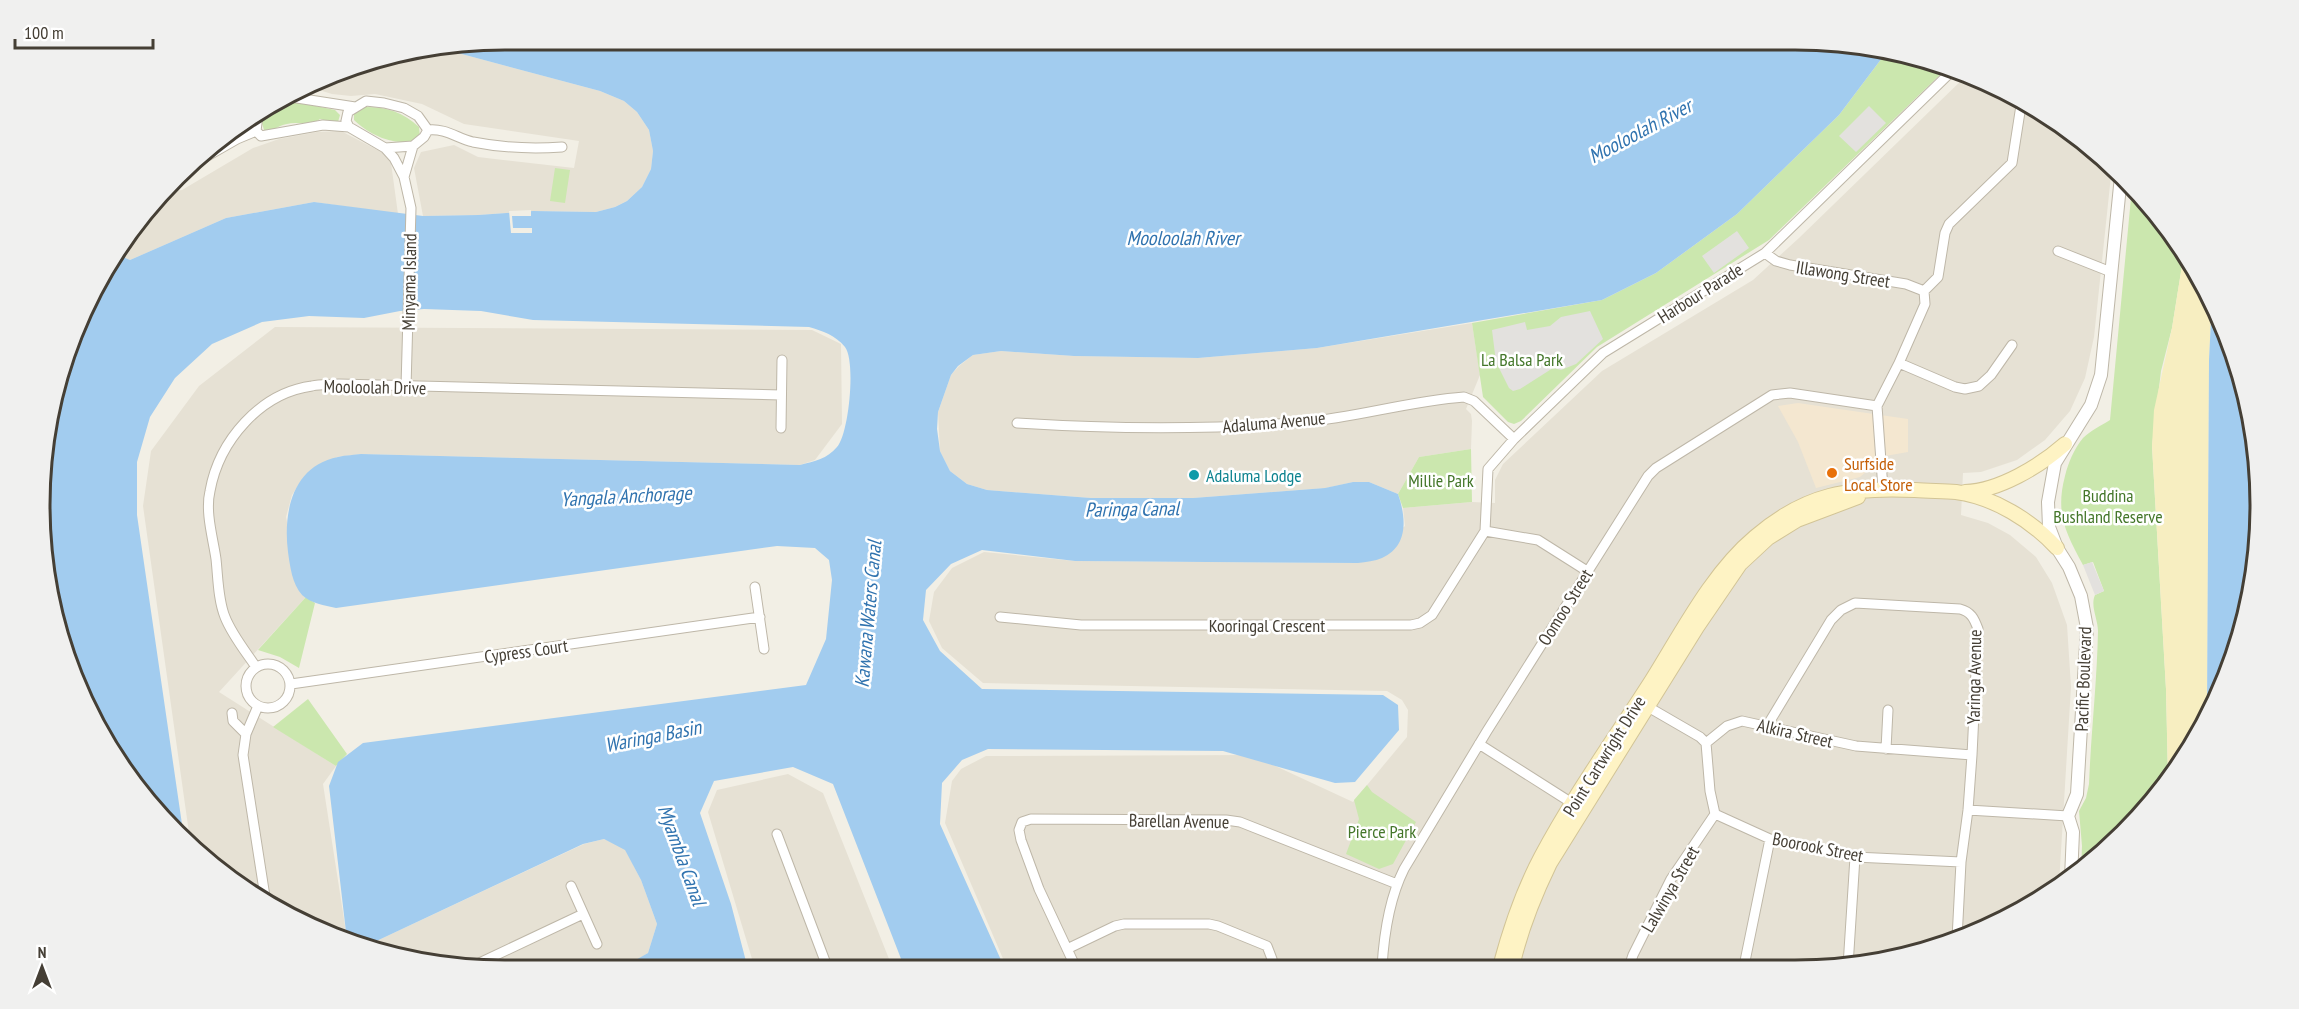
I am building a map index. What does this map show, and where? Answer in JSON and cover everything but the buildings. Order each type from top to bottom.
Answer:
[{"type":"main road","name":"Point Cartwright Drive","points":[[1502,960],[1526,890],[1541,857],[1578,807],[1643,704],[1698,606],[1767,528],[1800,507],[1847,491],[1883,489],[1973,492],[1987,489],[2038,465],[2065,444]]},
{"type":"main road","name":"Point Cartwright Drive","points":[[1945,491],[1979,498],[2020,517],[2058,548]]},
{"type":"main road","name":"Point Cartwright Drive","points":[[1513,960],[1517,943],[1536,892],[1578,807]]},
{"type":"street","name":"Harbour Parade","points":[[1485,531],[1488,469],[1514,440],[1603,353],[1765,253],[1946,76]]},
{"type":"street","points":[[299,98],[355,106]]},
{"type":"street","points":[[349,127],[346,117],[348,112],[366,101],[404,108],[418,116],[428,130],[439,129],[471,141],[526,149],[562,147]]},
{"type":"street","points":[[1883,489],[1877,406],[1925,304],[1924,291],[1938,277],[1949,224],[2012,163],[2020,109]]},
{"type":"street","points":[[256,131],[257,123]]},
{"type":"street","name":"Minyama Island","points":[[226,146],[256,131],[261,136],[323,125],[349,127],[385,148],[394,158],[404,177],[411,208],[406,387]]},
{"type":"street","name":"Minyama Island","points":[[404,177],[413,146],[424,137],[428,130]]},
{"type":"street","points":[[385,148],[413,146]]},
{"type":"street","name":"Pacific Boulevard","points":[[2072,865],[2073,832],[2068,816],[2077,794],[2087,628],[2081,596],[2049,527],[2048,495],[2055,463],[2083,419],[2096,392],[2102,364],[2120,187]]},
{"type":"street","points":[[2058,250],[2111,272]]},
{"type":"street","name":"Illawong Street","points":[[1765,253],[1776,261],[1790,265],[1906,284],[1924,291]]},
{"type":"street","points":[[1899,363],[1955,387],[1965,389],[1979,386],[1991,375],[2012,345]]},
{"type":"street","points":[[781,428],[782,360]]},
{"type":"street","name":"Mooloolah Drive","points":[[256,667],[224,616],[210,522],[209,492],[222,454],[231,439],[247,420],[287,394],[310,386],[339,384],[781,395]]},
{"type":"street","name":"Oomoo Street","points":[[1383,960],[1384,940],[1396,884],[1479,744],[1648,476],[1656,468],[1766,398],[1780,393],[1877,406]]},
{"type":"street","name":"Adaluma Avenue","points":[[1017,423],[1081,427],[1196,429],[1308,422],[1464,397],[1474,401],[1514,440]]},
{"type":"street","points":[[1485,531],[1538,540],[1587,571]]},
{"type":"street","name":"Kooringal Crescent","points":[[1000,617],[1081,625],[1411,625],[1420,623],[1432,615],[1485,531]]},
{"type":"street","points":[[755,586],[764,649]]},
{"type":"street","name":"Yaringa Avenue","points":[[1767,726],[1831,620],[1841,610],[1855,603],[1968,611],[1974,618],[1978,629],[1972,755],[1961,861],[1958,929]]},
{"type":"street","name":"Cypress Court","points":[[291,684],[760,617]]},
{"type":"street","points":[[271,664],[285,672],[291,684],[286,700],[280,705],[266,708],[258,706],[248,695],[247,680],[256,667],[271,664]]},
{"type":"street","points":[[1643,704],[1700,737],[1706,743],[1710,791],[1715,814]]},
{"type":"street","points":[[258,706],[246,734],[243,755],[264,891]]},
{"type":"street","points":[[1886,749],[1888,710]]},
{"type":"street","points":[[232,713],[233,721],[246,734]]},
{"type":"street","name":"Alkira Street","points":[[1706,743],[1734,722],[1742,721],[1856,746],[1972,755]]},
{"type":"street","points":[[1479,744],[1578,807]]},
{"type":"street","points":[[1968,810],[2068,816]]},
{"type":"street","name":"Boorook Street","points":[[1715,814],[1770,839],[1855,857],[1961,861]]},
{"type":"street","name":"Lalwinya Street","points":[[1631,960],[1671,879],[1715,814]]},
{"type":"street","name":"Barellan Avenue","points":[[1067,949],[1039,889],[1021,840],[1019,830],[1022,822],[1031,819],[1240,822],[1396,884]]},
{"type":"street","points":[[777,834],[825,960]]},
{"type":"street","points":[[1745,960],[1770,839]]},
{"type":"street","points":[[1849,957],[1855,857]]},
{"type":"street","points":[[571,886],[597,944]]},
{"type":"street","points":[[487,959],[583,914]]},
{"type":"street","points":[[1072,960],[1067,949],[1115,926],[1124,924],[1209,924],[1267,946],[1272,960]]},
{"type":"shaded area","points":[[454,52],[600,91],[624,101],[637,112],[649,130],[653,151],[651,169],[642,187],[627,201],[596,212],[533,211],[423,216],[414,168],[421,152],[454,145],[478,157],[574,168],[579,141],[464,124],[422,104],[375,94],[351,96],[318,90],[387,65]]},
{"type":"shaded area","points":[[1961,81],[1996,96],[2047,126],[2095,162],[2111,178],[2094,337],[2085,378],[2070,411],[2045,440],[2017,460],[1981,472],[1963,473],[1961,515],[1988,523],[2010,535],[2036,557],[2052,583],[2067,625],[2071,687],[2060,874],[2022,899],[1969,925],[1883,951],[1824,959],[1004,960],[945,823],[952,781],[961,769],[986,756],[1252,755],[1353,802],[1407,737],[1408,710],[1402,700],[1387,691],[983,683],[942,648],[929,621],[934,592],[952,568],[984,552],[1075,561],[1358,563],[1405,526],[1403,508],[1472,502],[1495,503],[1495,480],[1503,464],[1602,371],[1753,280]]},
{"type":"shaded area","points":[[1869,106],[1886,123],[1856,152],[1839,136]]},
{"type":"shaded area","points":[[341,131],[385,154],[391,163],[398,214],[314,202],[226,218],[130,260],[123,257],[162,204],[175,191],[182,190],[253,148],[279,139],[317,132]]},
{"type":"shaded area","points":[[1737,231],[1749,248],[1714,273],[1702,256]]},
{"type":"shaded area","points":[[1590,311],[1603,339],[1576,364],[1561,370],[1553,368],[1520,389],[1513,391],[1509,388],[1496,362],[1492,330],[1525,322],[1527,330],[1550,326],[1561,317]]},
{"type":"shaded area","points":[[1472,323],[1480,375],[1466,409],[1471,414],[1472,421],[1471,449],[1419,457],[1398,494],[1369,482],[1353,482],[1326,488],[1193,498],[1091,498],[987,490],[967,484],[950,471],[940,451],[938,412],[951,375],[973,355],[1001,351],[1074,356],[1198,358],[1317,348]]},
{"type":"shaded area","points":[[275,327],[812,330],[841,344],[842,424],[815,460],[800,465],[361,454],[337,457],[303,478],[292,495],[286,517],[301,594],[306,597],[219,692],[336,766],[323,784],[346,931],[303,913],[277,899],[204,847],[189,832],[143,506],[151,451],[199,386]]},
{"type":"shaded area","points":[[1798,403],[1908,419],[1908,452],[1885,456],[1860,477],[1816,488],[1798,442],[1778,406]]},
{"type":"shaded area","points":[[2092,562],[2104,591],[2095,595],[2083,565]]},
{"type":"shaded area","points":[[788,774],[823,793],[889,960],[752,960],[708,812],[717,790]]},
{"type":"shaded area","points":[[604,839],[625,849],[641,880],[657,924],[648,953],[637,960],[475,959],[416,951],[377,941],[584,844]]},
{"type":"green space","name":"La Balsa Park","points":[[1882,58],[1941,74],[1769,240],[1597,347],[1521,421],[1514,424],[1508,422],[1483,397],[1472,323],[1602,300],[1656,273],[1737,214],[1839,115]]},
{"type":"green space","points":[[293,101],[335,110],[340,115],[338,122],[320,119],[312,123],[291,123],[264,130],[261,120]]},
{"type":"green space","points":[[361,107],[377,107],[399,113],[419,127],[420,137],[412,141],[394,141],[368,131],[354,120],[354,113]]},
{"type":"green space","points":[[555,168],[570,170],[565,203],[550,201]]},
{"type":"green space","name":"Buddina Bushland Reserve","points":[[2131,198],[2182,266],[2172,328],[2161,371],[2152,446],[2166,689],[2168,764],[2137,805],[2095,847],[2082,857],[2079,811],[2086,798],[2089,784],[2098,631],[2094,599],[2095,595],[2104,591],[2093,562],[2083,565],[2067,533],[2061,501],[2066,471],[2077,447],[2086,435],[2110,420]]},
{"type":"green space","name":"Millie Park","points":[[1471,449],[1472,502],[1403,508],[1398,494],[1419,457]]},
{"type":"green space","points":[[306,597],[315,603],[299,668],[280,657],[258,650]]},
{"type":"green space","points":[[308,699],[347,754],[336,766],[273,727]]},
{"type":"green space","name":"Pierce Park","points":[[1367,785],[1372,792],[1416,822],[1393,864],[1379,869],[1346,854],[1359,819],[1354,800]]},
{"type":"sand","points":[[2182,266],[2211,321],[2207,697],[2189,732],[2168,764],[2166,689],[2152,446],[2154,410],[2172,328]]},
{"type":"water","points":[[475,50],[1824,50],[1882,58],[1839,115],[1737,214],[1656,273],[1602,300],[1317,348],[1198,358],[1074,356],[1001,351],[973,355],[958,366],[951,375],[938,412],[937,429],[940,451],[950,471],[967,484],[987,490],[1091,498],[1193,498],[1325,488],[1353,482],[1369,482],[1398,494],[1404,521],[1401,539],[1391,553],[1379,559],[1358,563],[1075,561],[982,550],[951,564],[926,590],[923,620],[940,651],[982,689],[1383,695],[1398,705],[1399,730],[1355,782],[1335,783],[1223,751],[988,749],[962,760],[942,783],[940,824],[1001,960],[901,960],[833,784],[793,767],[714,781],[700,813],[731,904],[746,960],[636,960],[648,953],[657,924],[641,880],[625,850],[604,839],[583,844],[377,941],[346,931],[329,786],[338,762],[363,743],[806,685],[826,639],[832,580],[829,560],[815,548],[777,546],[336,608],[318,604],[306,598],[299,591],[294,580],[290,563],[287,522],[289,507],[301,481],[310,470],[322,462],[341,456],[361,454],[800,465],[811,462],[825,457],[837,447],[841,440],[850,397],[850,367],[845,347],[841,343],[833,336],[809,327],[533,320],[481,311],[424,309],[364,318],[309,316],[262,322],[212,344],[175,378],[150,417],[137,462],[137,515],[182,825],[162,805],[126,757],[96,706],[74,651],[58,593],[50,534],[50,475],[58,416],[74,358],[96,303],[123,257],[130,260],[226,218],[314,202],[423,216],[533,211],[596,212],[615,207],[627,201],[642,187],[651,169],[653,151],[649,130],[637,112],[624,101],[600,91],[454,52]]},
{"type":"water","points":[[2211,321],[2225,358],[2241,416],[2246,445],[2250,504],[2246,564],[2241,593],[2225,651],[2207,697]]},
{"type":"pier","points":[[531,210],[531,216],[512,216],[513,228],[532,228],[532,233],[511,233],[509,211]]},
{"type":"place","name":"Surfside Local Store","points":[[1832,473]]},
{"type":"place","name":"Adaluma Lodge","points":[[1194,475]]},
{"type":"water label","name":"Mooloolah River","points":[[1640,131]]},
{"type":"water label","name":"Mooloolah River","points":[[1183,238]]},
{"type":"water label","name":"Yangala Anchorage","points":[[626,496]]},
{"type":"water label","name":"Paringa Canal","points":[[1132,509]]},
{"type":"water label","name":"Kawana Waters Canal","points":[[868,614]]},
{"type":"water label","name":"Waringa Basin","points":[[653,736]]},
{"type":"water label","name":"Myambla Canal","points":[[682,855]]}]
